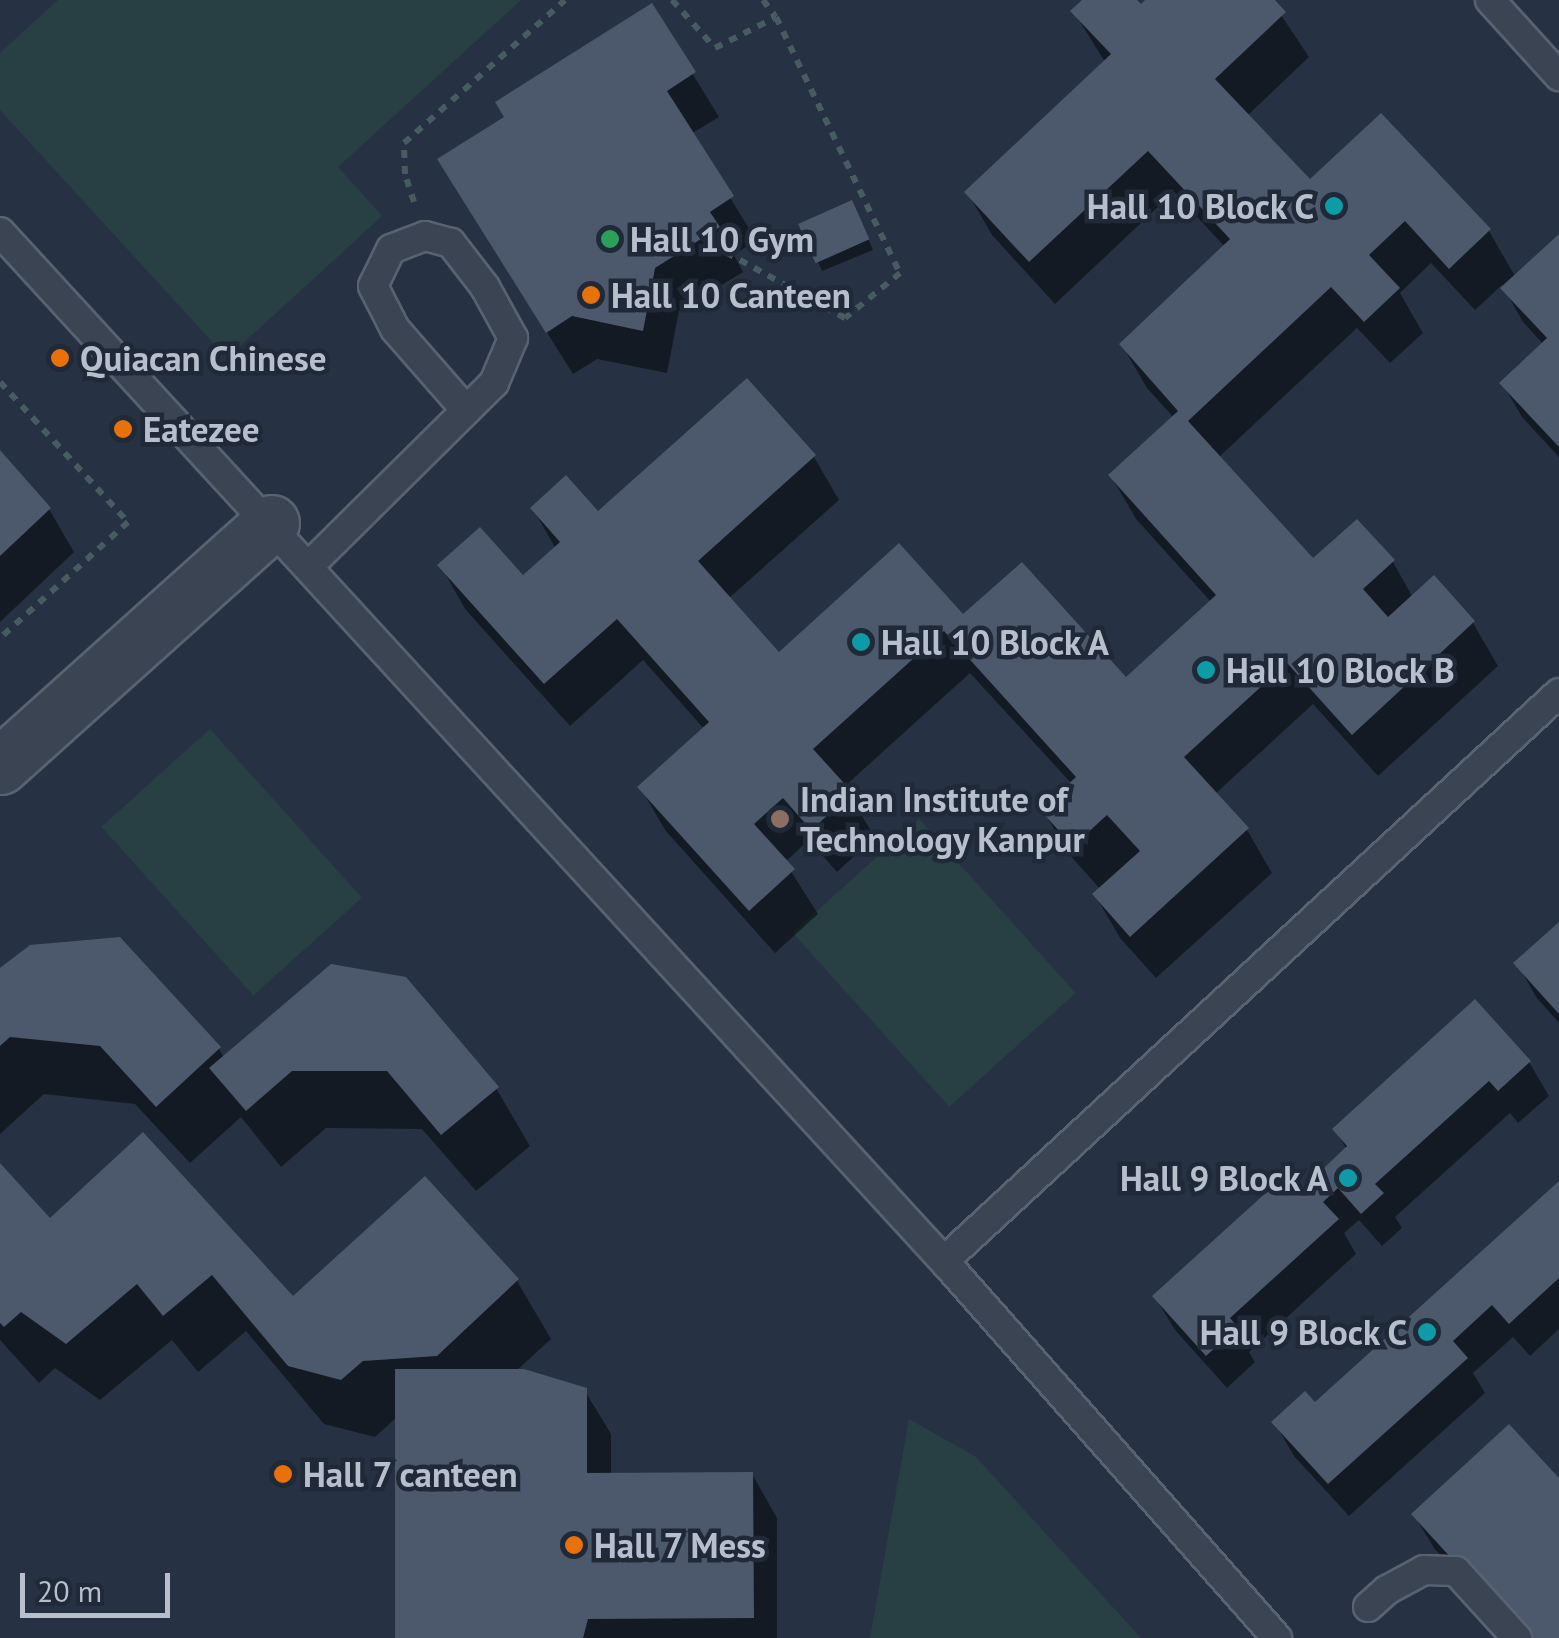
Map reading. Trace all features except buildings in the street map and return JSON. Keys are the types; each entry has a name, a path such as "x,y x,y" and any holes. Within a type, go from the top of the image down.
{"street":[{"path":"0,766 270,523"}],"lane":[{"path":"1490,0 1559,76"},
{"path":"0,232 944,1261 1277,1638"},
{"path":"310,566 494,383 513,338 485,288 451,243 426,236 391,249 374,286 395,328 466,410"},
{"path":"944,1261 1559,692"},
{"path":"1368,1608 1387,1590 1424,1570 1456,1571 1516,1638"}],"path":[{"path":"426,236 405,174 404,143 564,0"},
{"path":"672,0 715,48 776,16"},
{"path":"711,244 844,318 900,273 776,16 764,0"},
{"path":"0,382 128,522 0,638"}],"green space":[{"path":"58,0 521,0 338,167 382,216 227,358 0,110 0,53"},
{"path":"210,729 362,898 253,995 102,827"},
{"path":"919,819 1076,993 949,1107 793,933"},
{"path":"909,1419 976,1457 1141,1638 870,1638"}],"place":[{"name":"Hall 10 Block C","path":"1334,206"},
{"name":"Hall 10 Gym","path":"610,239"},
{"name":"Hall 10 Canteen","path":"591,295"},
{"name":"Quiacan Chinese","path":"60,358"},
{"name":"Eatezee","path":"123,429"},
{"name":"Hall 10 Block A","path":"861,642"},
{"name":"Hall 10 Block B","path":"1206,670"},
{"name":"Indian Institute of Technology Kanpur","path":"780,819"},
{"name":"Hall 9 Block A","path":"1348,1178"},
{"name":"Hall 9 Block C","path":"1427,1332"},
{"name":"Hall 7 canteen","path":"283,1474"},
{"name":"Hall 7 Mess","path":"574,1545"}]}
